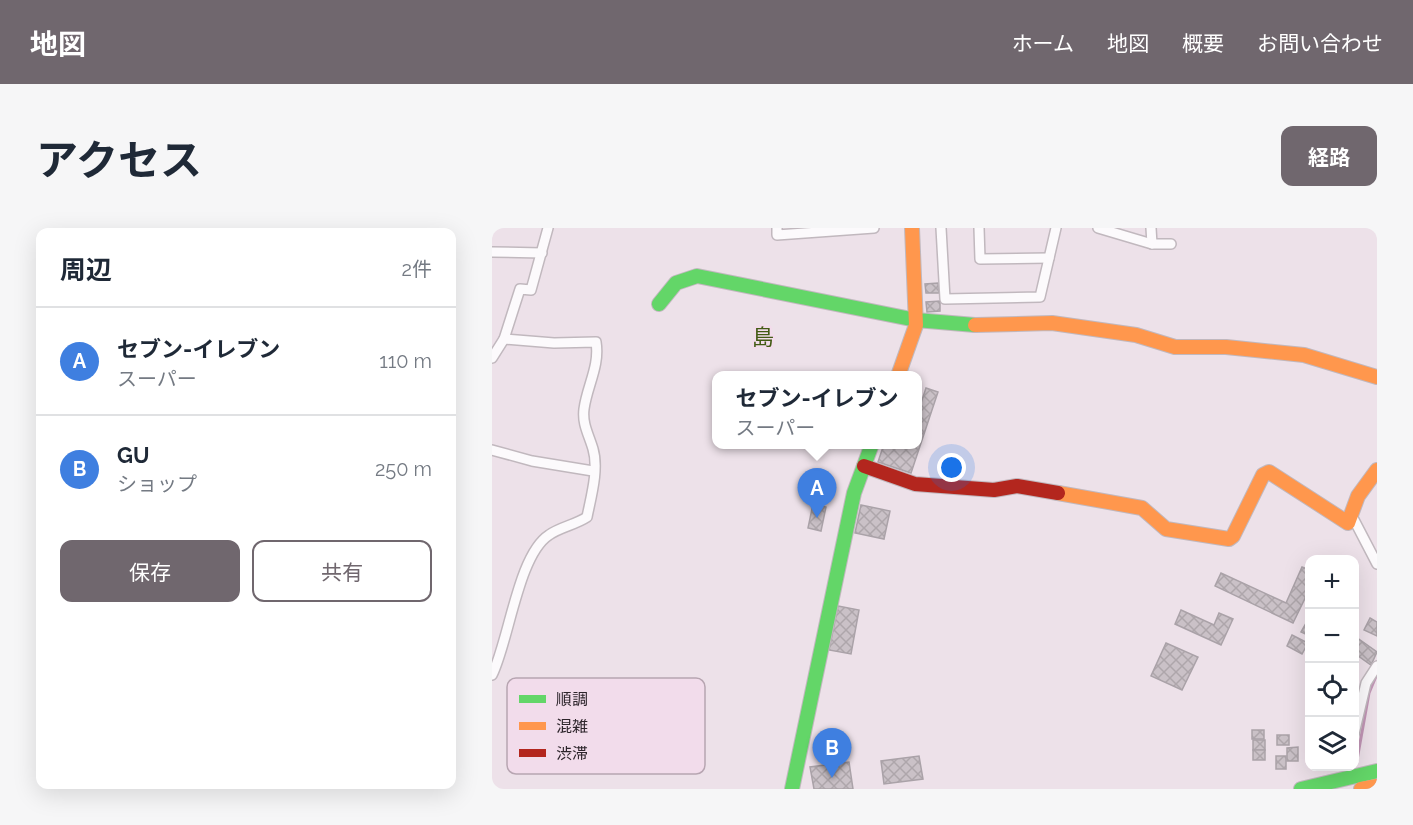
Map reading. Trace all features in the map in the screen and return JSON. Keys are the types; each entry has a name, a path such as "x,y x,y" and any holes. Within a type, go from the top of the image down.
{"main road":[{"path":"899,371 916,320 912,228"},
{"path":"659,304 676,283 697,276 916,320 981,326 1052,323 1136,335 1175,347 1226,347 1304,355 1377,377"},
{"path":"792,789 854,493 870,449"},
{"path":"864,466 915,484 994,489 1017,486 1142,508 1166,529 1229,539 1237,529 1263,475 1269,472 1348,523 1358,496 1377,470"},
{"path":"1301,789 1377,771"},
{"path":"1354,778 1377,786"}],"street":[{"path":"492,358 504,339 520,289 531,290 548,228"},
{"path":"777,228 777,235 874,228"},
{"path":"941,228 945,299 1040,297 1056,228"},
{"path":"979,228 980,259 1049,258"},
{"path":"1098,228 1152,244 1171,244"},
{"path":"1151,228 1152,244"},
{"path":"492,252 542,253"},
{"path":"492,675 501,658 509,619 533,551 549,534 587,517 593,471 593,450 586,435 584,410 598,354 596,342 554,343 504,339"},
{"path":"492,450 532,461 593,471"},
{"path":"1351,514 1377,564"},
{"path":"1358,717 1365,683 1377,666"}],"building":[{"path":"938,283 939,293 926,293 925,284"},
{"path":"940,301 940,311 927,312 926,302"},
{"path":"926,388 938,392 922,440 922,400"},
{"path":"882,449 919,449 911,473 878,462"},
{"path":"813,504 826,507 821,531 808,528"},
{"path":"861,505 890,511 884,539 855,533"},
{"path":"1302,567 1305,568 1305,598 1293,623 1215,586 1221,573 1286,603"},
{"path":"838,606 859,610 851,654 829,650"},
{"path":"1181,610 1214,625 1219,613 1233,619 1221,645 1175,624"},
{"path":"1370,618 1377,622 1377,636 1364,630"},
{"path":"1292,635 1305,642 1302,654 1287,646"},
{"path":"1359,639 1377,652 1371,665 1359,657"},
{"path":"1166,643 1198,657 1182,690 1151,676"},
{"path":"1252,730 1264,730 1264,739 1252,739"},
{"path":"1277,735 1289,735 1289,745 1277,745"},
{"path":"1253,740 1265,740 1265,750 1253,750"},
{"path":"1298,747 1298,761 1287,761 1287,748"},
{"path":"1253,750 1265,750 1265,760 1253,760"},
{"path":"919,756 923,779 884,784 881,761"},
{"path":"1276,756 1286,756 1286,769 1276,769"},
{"path":"849,762 853,789 814,789 810,767"}],"waterway":[{"path":"1359,749 1369,693 1377,674"}],"traffic: fast":[{"path":"659,304 676,283 697,276 916,320 975,325"},
{"path":"792,789 854,493 870,449"},
{"path":"1301,789 1377,771"}],"traffic: slow":[{"path":"900,371 916,325 912,228"},
{"path":"975,325 1052,323 1136,335 1175,347 1226,347 1304,355 1377,377"},
{"path":"1058,493 1142,508 1166,529 1229,539 1233,536 1263,475 1269,472 1348,523 1358,496 1377,470"},
{"path":"1361,789 1377,786"}],"traffic: jam":[{"path":"864,466 915,484 994,490 1017,486 1058,493"}],"place":[{"name":"セブン-イレブン","path":"817,518"},
{"name":"GU","path":"832,778"}],"district":[{"name":"島","path":"763,337"}]}
